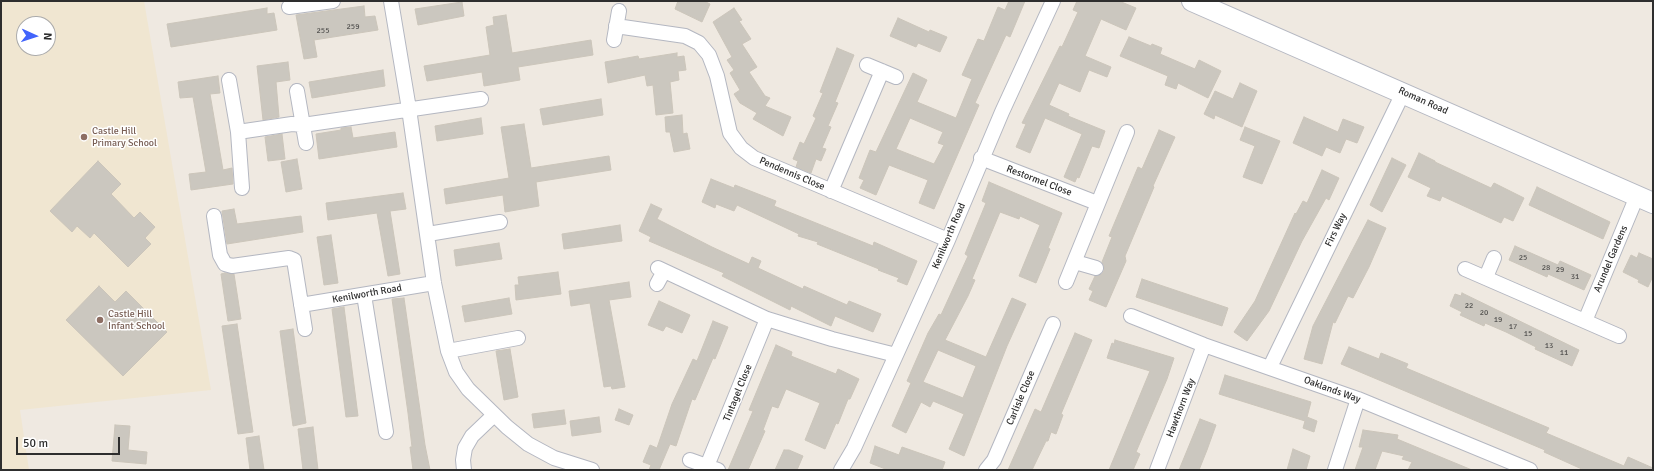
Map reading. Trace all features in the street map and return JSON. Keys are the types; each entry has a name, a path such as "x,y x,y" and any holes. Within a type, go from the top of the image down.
{"street":[{"path":"289,7 333,1"},
{"path":"391,1 409,109 434,283 448,351 456,372 468,389 494,415 528,444 554,458 592,470"},
{"name":"Kenilworth Road","path":"841,470 854,448 948,240 981,158 1053,1"},
{"name":"Roman Road","path":"1192,1 1645,200"},
{"name":"Pendennis Close","path":"619,11 615,33 685,36 699,43 709,55 717,76 730,133 741,148 759,160 948,240"},
{"path":"867,65 896,77"},
{"name":"Pendennis Close","path":"830,191 882,71"},
{"path":"229,80 238,132 242,188"},
{"path":"297,91 306,143"},
{"name":"Firs Way","path":"1270,367 1403,93"},
{"path":"238,132 292,124 303,125 481,99"},
{"path":"1066,282 1127,132"},
{"name":"Restormel Close","path":"981,158 1097,203"},
{"name":"Arundel Gardens","path":"1585,321 1645,200"},
{"path":"214,216 220,255 225,264 232,266 289,258 294,260 305,329"},
{"path":"428,234 500,222"},
{"path":"1486,278 1494,258"},
{"path":"1074,262 1096,268"},
{"path":"1465,269 1619,336"},
{"path":"657,284 661,270 767,319 832,339 896,355"},
{"name":"Kenilworth Road","path":"301,305 434,283"},
{"path":"364,295 386,432"},
{"name":"Oaklands Way","path":"1131,316 1204,346 1270,367 1358,398 1506,465 1530,470"},
{"name":"Tintagel Close","path":"690,460 712,468 767,319"},
{"name":"Carlisle Close","path":"986,470 994,460 1053,323"},
{"path":"448,351 518,338"},
{"name":"Hawthorn Way","path":"1157,470 1204,346"},
{"path":"1335,470 1358,398"},
{"path":"464,470 463,460 465,448 472,436 494,415"}],"shaded area":[{"path":"1,1 144,1 211,390 20,410 29,470 1,470"}],"building":[{"path":"678,1 704,1 710,4 702,22 675,9"},
{"path":"1009,1 1025,1 1010,37 1006,35 975,103 979,105 934,209 919,203 928,180 889,165 876,195 860,188 864,180 859,178 870,150 876,152 913,73 927,80 917,102 956,118 972,79 962,75 978,39 984,41 998,7 1005,10","holes":["910,118 943,132 938,143 944,145 934,164 896,149"]},
{"path":"1077,1 1119,1 1136,8 1126,30 1101,19 1085,56 1111,67 1107,77 1089,70 1080,92 1059,83 1049,105 1069,114 1068,116 1105,131 1099,148 1092,146 1079,178 1077,177 1075,182 1064,177 1082,134 1045,118 1030,153 1016,147 1026,124 1022,123 1060,46 1062,47 1078,12 1073,10"},
{"path":"462,2 464,16 418,25 415,9"},
{"path":"364,6 365,17 375,16 378,30 314,40 317,57 304,59 296,15"},
{"path":"267,8 267,14 274,13 277,30 171,47 167,24"},
{"path":"734,8 742,20 739,21 751,39 742,44 757,67 749,72 765,96 770,98 765,106 791,117 783,136 753,119 757,113 740,103 734,94 740,90 730,73 734,70 727,60 732,57 713,22"},
{"path":"506,15 512,53 591,40 593,55 518,67 520,80 484,86 482,72 427,81 424,66 490,55 486,27 494,25 493,17"},
{"path":"898,18 929,32 930,30 947,37 940,52 918,43 916,47 890,36"},
{"path":"1129,37 1151,46 1152,44 1162,48 1160,54 1195,69 1199,60 1221,71 1208,98 1178,83 1176,89 1165,85 1168,76 1120,56"},
{"path":"837,48 854,55 835,102 838,103 828,126 831,127 822,148 826,149 821,161 816,159 811,173 796,167 798,161 793,159 800,142 804,144 816,118 813,116 823,93 820,92"},
{"path":"677,53 677,57 684,56 686,70 678,71 679,80 670,82 673,113 656,115 653,85 647,86 645,75 608,83 605,62 638,56 639,59"},
{"path":"288,62 290,80 276,82 279,117 263,120 257,66"},
{"path":"383,70 385,86 312,98 309,82"},
{"path":"218,76 220,93 210,94 223,170 232,168 233,184 191,190 189,174 206,172 193,97 180,98 178,82"},
{"path":"1240,83 1257,91 1242,127 1215,115 1214,119 1204,114 1215,91 1233,99"},
{"path":"601,99 603,115 543,125 540,109"},
{"path":"682,115 683,134 687,133 690,149 674,152 670,132 666,132 665,117"},
{"path":"1304,117 1338,132 1343,119 1364,127 1357,143 1346,139 1340,153 1326,147 1322,156 1293,143"},
{"path":"481,118 483,134 437,141 435,126"},
{"path":"524,124 531,168 609,156 611,170 536,182 539,206 505,212 503,195 446,204 444,189 509,178 501,127"},
{"path":"351,127 353,138 395,132 397,147 319,159 316,134"},
{"path":"1245,127 1280,141 1262,184 1243,177 1255,146 1240,140"},
{"path":"1159,130 1175,137 1153,186 1154,187 1125,256 1126,261 1106,307 1089,300 1093,291 1089,289 1095,276 1102,274 1104,271 1102,262 1112,237 1109,236 1138,167 1142,169"},
{"path":"282,134 285,159 268,161 265,137"},
{"path":"1419,153 1491,188 1494,183 1524,198 1513,221 1504,217 1501,223 1442,196 1440,201 1427,196 1431,188 1408,177"},
{"path":"1392,158 1406,165 1382,212 1370,205"},
{"path":"297,159 302,189 286,192 281,162"},
{"path":"98,161 121,184 111,194 134,218 140,212 155,227 145,238 151,244 128,267 94,233 90,238 77,226 72,232 50,211"},
{"path":"1322,170 1339,178 1329,200 1326,198 1302,241 1269,311 1247,341 1234,332 1255,301 1295,213 1296,214 1303,201 1307,203"},
{"path":"711,179 734,188 735,185 776,201 774,206 873,246 874,242 917,261 907,285 897,281 899,278 817,244 818,242 798,236 799,234 737,205 734,211 716,204 715,208 702,202"},
{"path":"989,182 1062,213 1048,248 1050,249 1036,283 1019,276 1040,225 1020,216 1019,219 1000,212 972,279 975,280 945,340 986,357 1012,298 1026,304 1007,346 964,456 949,449 964,414 933,401 930,407 921,402 906,433 892,426 911,383 907,381 928,333 939,314 941,315 968,256 965,254 986,203 982,201","holes":["938,350 976,366 963,398 923,382"]},
{"path":"1537,187 1610,222 1603,239 1529,205"},
{"path":"403,193 406,209 390,211 400,274 388,276 377,213 328,220 326,203"},
{"path":"651,204 662,209 657,219 712,247 749,264 752,257 761,261 758,268 803,289 804,286 847,305 849,301 881,314 873,332 835,316 831,326 791,306 790,310 722,276 724,273 649,241 651,237 639,231"},
{"path":"234,209 237,224 301,216 303,232 227,244 222,211"},
{"path":"1368,220 1386,228 1369,267 1353,298 1348,296 1335,323 1333,322 1322,364 1304,359 1313,326"},
{"path":"620,225 622,241 564,249 562,234"},
{"path":"331,235 338,283 324,285 317,237"},
{"path":"499,243 502,259 456,266 454,250"},
{"path":"1515,246 1558,265 1560,261 1591,275 1584,290 1548,274 1547,277 1509,260"},
{"path":"1639,253 1653,259 1653,276 1648,287 1638,282 1639,280 1623,272 1631,255 1637,258"},
{"path":"558,272 561,294 516,300 515,285 519,285 518,277"},
{"path":"221,274 234,274 241,319 228,321"},
{"path":"1142,279 1228,308 1222,326 1136,297"},
{"path":"629,282 631,297 609,300 625,387 612,389 611,386 604,387 590,303 571,306 569,291"},
{"path":"99,286 115,302 126,291 167,332 123,376 66,320"},
{"path":"1462,293 1579,350 1572,366 1535,349 1536,347 1506,332 1485,323 1484,326 1460,315 1462,312 1450,306 1455,294 1461,296"},
{"path":"404,298 425,445 430,470 413,470 408,413 392,299"},
{"path":"509,298 512,314 465,322 462,306"},
{"path":"659,301 690,315 682,333 666,326 663,331 648,325"},
{"path":"344,307 358,416 346,417 332,309"},
{"path":"713,321 728,327 715,359 713,358 695,400 692,399 676,446 670,444 659,470 649,470 651,465 643,462 650,445 657,448 672,404 693,359 697,361"},
{"path":"237,324 253,432 238,434 222,326"},
{"path":"293,329 306,423 293,426 280,331"},
{"path":"1075,333 1092,340 1061,414 1063,415 1056,434 1051,432 1048,441 1046,441 1032,470 1008,470 1035,409 1041,412"},
{"path":"1115,340 1174,358 1167,379 1136,452 1140,454 1133,470 1109,470 1150,371 1107,358 1112,343 1114,344"},
{"path":"776,345 792,352 791,356 836,374 838,369 859,379 850,399 848,399 838,424 836,423 825,449 805,440 820,403 786,389 778,408 772,406 763,430 765,431 748,470 728,470 753,411 749,410"},
{"path":"1349,347 1379,359 1381,353 1408,364 1406,368 1549,428 1546,433 1624,466 1628,457 1653,468 1653,470 1584,470 1544,452 1545,450 1341,364"},
{"path":"510,349 518,397 504,400 496,351"},
{"path":"1225,375 1311,402 1307,417 1317,421 1314,432 1303,428 1305,421 1219,394"},
{"path":"619,409 633,415 629,425 615,420"},
{"path":"564,410 566,424 534,428 532,414"},
{"path":"599,417 601,432 572,436 570,421"},
{"path":"1200,419 1216,425 1199,470 1179,470"},
{"path":"115,425 130,426 128,450 147,452 146,464 112,461"},
{"path":"313,427 318,470 303,470 298,429"},
{"path":"1363,430 1398,435 1397,439 1472,470 1408,470 1412,462 1402,459 1404,456 1382,451 1375,470 1355,470 1363,447 1359,447"},
{"path":"259,436 264,470 250,470 246,438"},
{"path":"875,446 899,455 902,447 945,462 942,470 888,470 870,463"},
{"path":"1293,449 1310,456 1306,470 1287,470"},
{"path":"784,450 789,450 803,456 797,470 775,470"}],"place":[{"name":"Castle Hill Primary School","path":"84,137"},
{"name":"Castle Hill Infant School","path":"100,320"}]}
